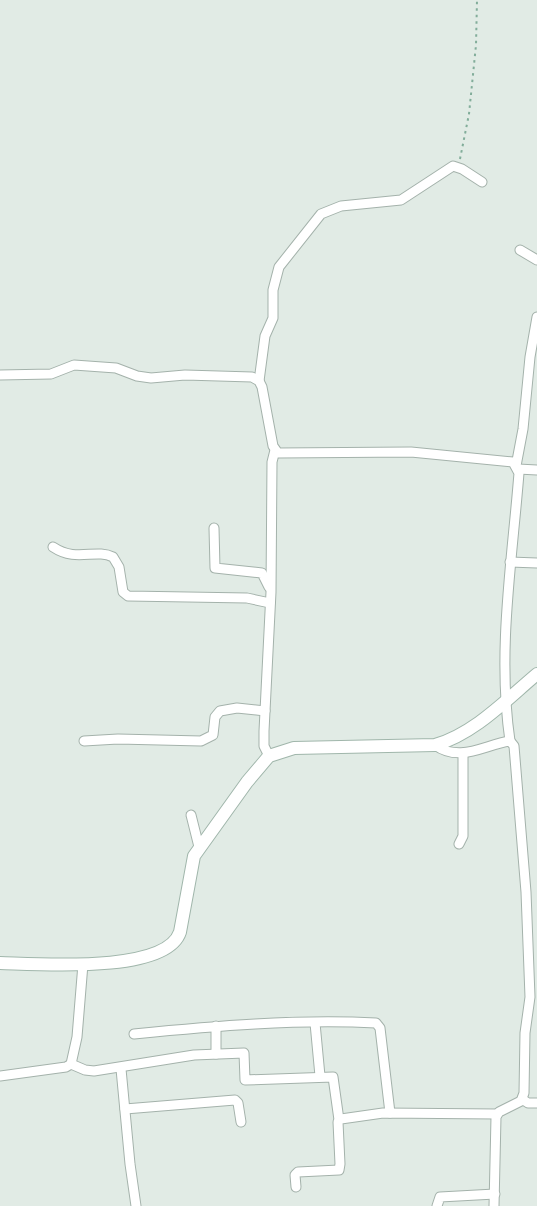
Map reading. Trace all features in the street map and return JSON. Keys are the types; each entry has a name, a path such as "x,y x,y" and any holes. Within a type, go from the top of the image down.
{"street":[{"path":"269,756 264,746 271,592 272,462 275,450 259,380 265,336 273,320 273,290 279,268 324,211 341,206 401,200 450,168 457,166 482,182"},
{"path":"520,250 537,260"},
{"path":"339,1120 390,1113 497,1114 522,1099 524,1094 525,1033 530,997 533,936 519,806 514,777 514,746 510,741 504,701 510,562 517,468 530,358 537,317"},
{"path":"0,375 51,374 70,366 93,365 116,368 142,377 185,375 252,377 259,380"},
{"path":"275,450 282,454 411,452 513,462 517,468"},
{"path":"517,468 537,470"},
{"path":"214,528 215,568 262,574 271,592"},
{"path":"53,547 71,556 104,555 113,557 119,567 123,592 128,596 247,598 270,603"},
{"path":"510,562 537,563"},
{"path":"0,964 83,964 148,957 165,950 178,940 190,867 199,847 247,782 269,756 294,748 435,745 463,733 537,674"},
{"path":"84,741 118,739 202,741 213,735 216,717 220,711 237,708 265,711"},
{"path":"435,745 444,751 463,753 510,741"},
{"path":"460,844 463,836 463,753"},
{"path":"191,816 199,847"},
{"path":"0,1076 66,1067 71,1064 77,1038 83,964"},
{"path":"134,1034 216,1026 358,1022 379,1025 390,1113"},
{"path":"315,1023 320,1076"},
{"path":"216,1026 216,1054"},
{"path":"71,1064 89,1071 121,1069 158,1060 244,1053 245,1080 333,1077 339,1120 340,1168 334,1172 297,1172 296,1187"},
{"path":"121,1069 136,1206"},
{"path":"522,1099 528,1103 537,1102"},
{"path":"125,1109 235,1100 238,1103 241,1122"},
{"path":"494,1206 497,1114"},
{"path":"437,1206 440,1197 495,1194"}],"path":[{"path":"457,166 465,144 469,114 476,45 477,0"}]}
